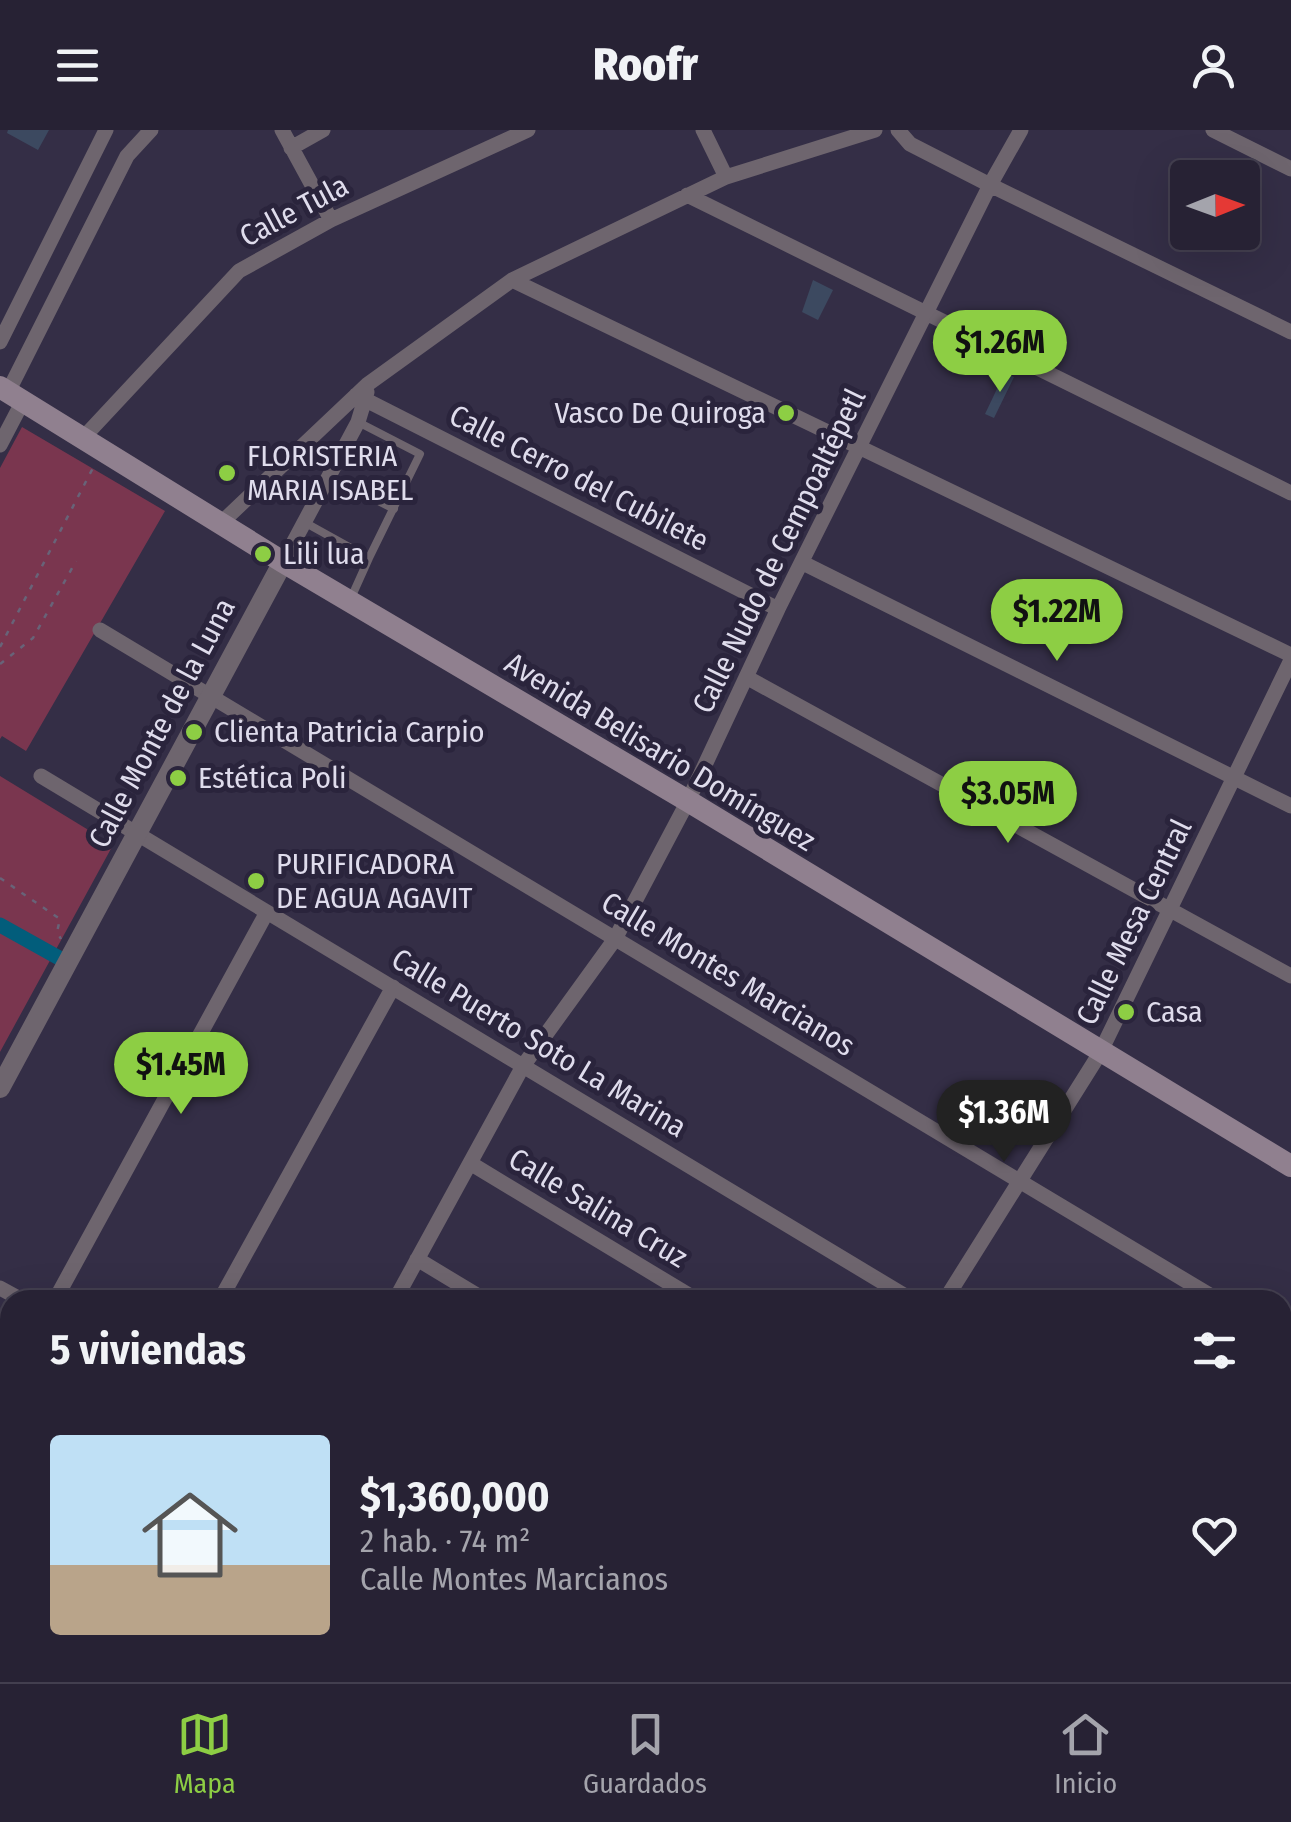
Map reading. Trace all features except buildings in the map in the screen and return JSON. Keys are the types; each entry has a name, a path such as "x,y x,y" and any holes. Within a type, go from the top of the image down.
{"main road":[{"name":"Avenida Belisario Domínguez","path":"10,393 282,562 688,801 1291,1166"}],"street":[{"path":"0,342 106,130"},
{"path":"0,445 10,393 126,156 151,130"},
{"path":"282,130 332,220"},
{"path":"291,148 323,130"},
{"name":"Calle Tula","path":"93,444 239,271 332,220 528,130"},
{"path":"703,130 726,177"},
{"path":"220,524 363,393 512,280 726,177 875,130"},
{"path":"898,130 910,144 990,186 1291,332"},
{"name":"Calle Nudo de Cempoaltépetl","path":"400,1290 523,1066 615,938 688,801 778,609 1021,130"},
{"path":"1212,130 1291,169"},
{"path":"687,195 1291,493"},
{"path":"512,280 1291,658"},
{"name":"Calle Monte de la Luna","path":"0,1088 358,422 363,393"},
{"name":"Calle Cerro del Cubilete","path":"363,393 778,609"},
{"path":"803,563 1291,806"},
{"name":"Calle Montes Marcianos","path":"100,630 1201,1290"},
{"name":"Calle Mesa Central","path":"952,1290 1100,1053 1291,658"},
{"path":"746,677 1291,976"},
{"name":"Calle Puerto Soto La Marina","path":"41,776 895,1290"},
{"path":"60,1290 268,912"},
{"path":"226,1290 393,988"},
{"name":"Calle Salina Cruz","path":"470,1164 680,1290"},
{"path":"417,1259 468,1290"}],"lane":[{"path":"349,602 420,454 358,422"},
{"path":"329,476 394,509"},
{"path":"304,522 369,558"}],"path":[{"path":"0,646 93,444"},
{"path":"0,664 33,638 76,561"},
{"path":"0,878 60,919 60,938 75,949"}],"shaded area":[{"path":"22,427 165,511 26,751 2,736 0,739 0,468"},
{"path":"0,776 113,845 0,1052"}],"waterway":[{"path":"0,925 61,959"}],"place":[{"name":"Vasco De Quiroga","path":"786,413"},
{"name":"FLORISTERIA MARIA ISABEL","path":"227,473"},
{"name":"Lili lua","path":"263,554"},
{"name":"Clienta Patricia Carpio","path":"194,732"},
{"name":"Estética Poli","path":"178,778"},
{"name":"PURIFICADORA DE AGUA AGAVIT","path":"256,881"},
{"name":"Casa","path":"1126,1012"}]}
